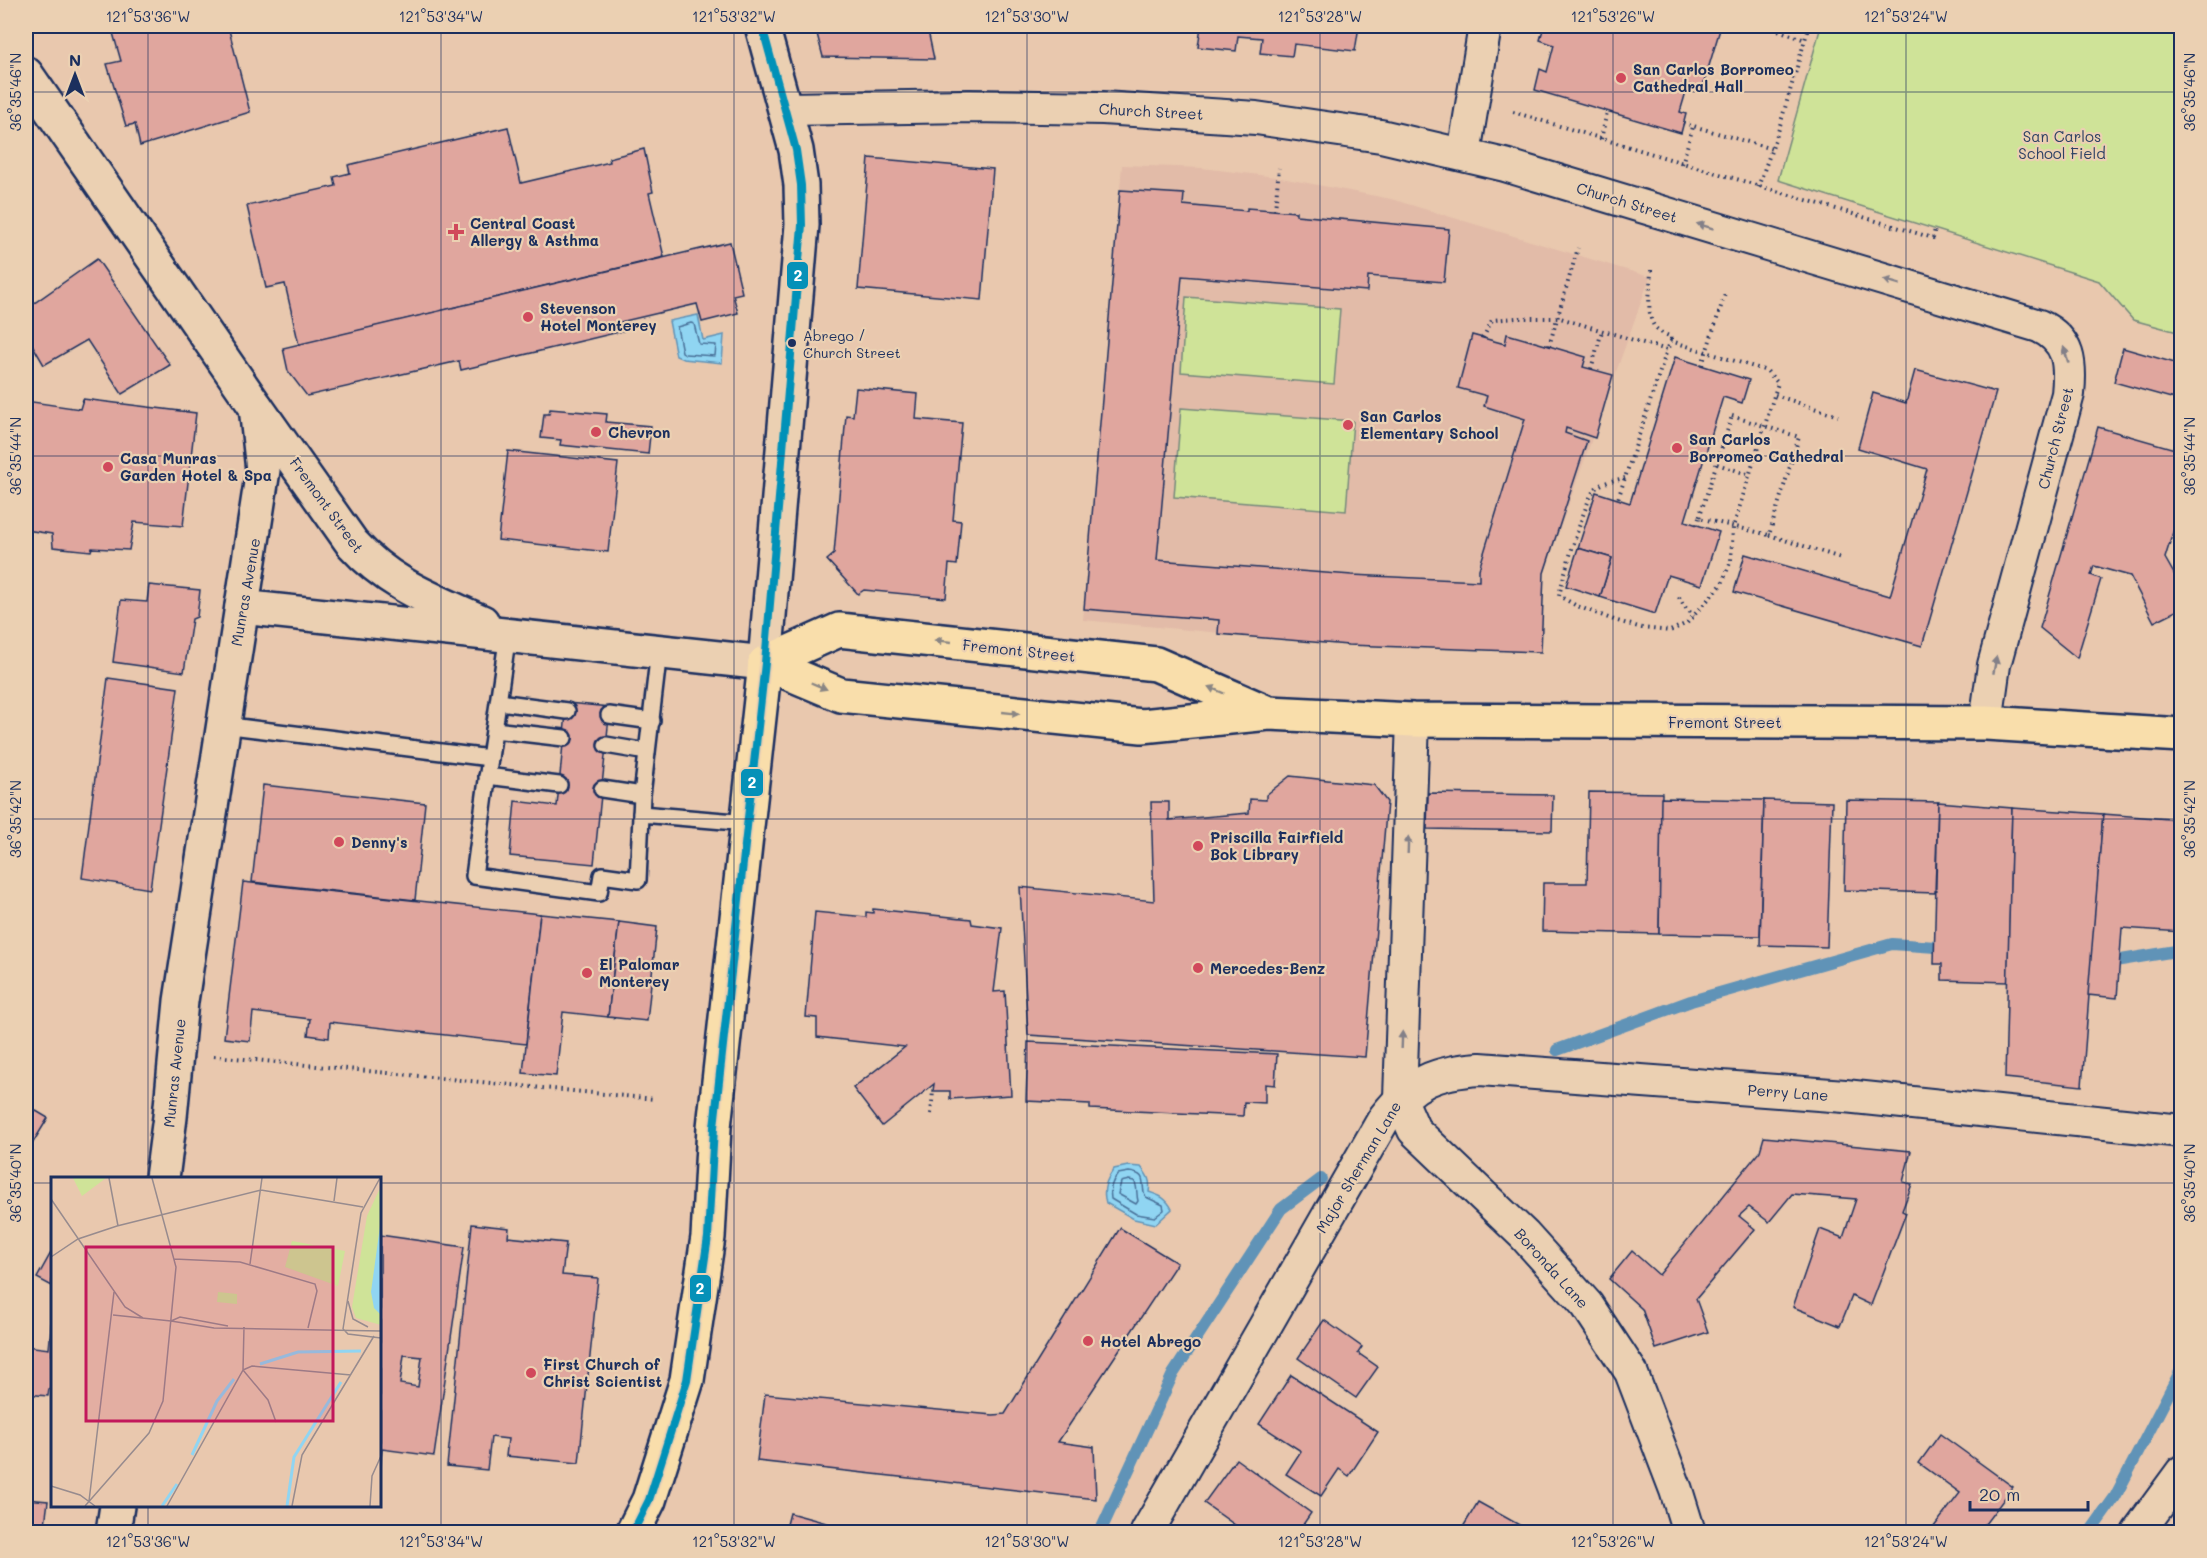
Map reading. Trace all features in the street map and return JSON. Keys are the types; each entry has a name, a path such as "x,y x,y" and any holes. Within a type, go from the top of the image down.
{"main road":[{"name":"Fremont Street","path":"765,663 839,630 1156,664 1269,713"},
{"name":"Fremont Street","path":"765,663 842,695 1142,726 1269,713 1413,720 1986,723 2181,735"},
{"path":"633,1533 649,1500 687,1380 708,1237 714,1128 765,663"}],"street":[{"path":"762,26 786,109 801,185 802,225 765,663"},
{"path":"1464,154 1485,26"},
{"name":"Munras Avenue","path":"26,74 256,407 263,470 258,517 223,724 181,1001 162,1177"},
{"name":"Church Street","path":"786,109 958,106 1103,108 1209,114 1314,125 1370,134 1464,154 2050,331 2061,341 2068,362 2068,394 1994,665 1986,723"},
{"name":"Fremont Street","path":"256,407 340,526 369,561 407,588 508,634"},
{"name":"Fremont Street","path":"242,607 765,663"},
{"name":"Major Sherman Lane","path":"1148,1533 1377,1131 1400,1098 1413,720"},
{"name":"Perry Lane","path":"1400,1098 1416,1085 1440,1074 1480,1069 1845,1096 2181,1131"},
{"name":"Boronda Lane","path":"1400,1098 1414,1130 1524,1235 1587,1305 1631,1372 1677,1490 1689,1533"},
{"path":"2138,1533 2181,1472"},
{"path":"113,1533 117,1507"}],"lane":[{"path":"508,634 474,876 599,893 602,875 638,880 642,795 659,651"},
{"path":"499,702 567,711"},
{"path":"609,715 652,721"},
{"path":"223,724 490,758"},
{"path":"494,730 564,738"},
{"path":"606,746 647,752"},
{"path":"487,776 559,785"},
{"path":"602,789 642,795"},
{"path":"641,814 748,823"}],"path":[{"path":"1412,26 1420,27"},
{"path":"1767,26 1805,40"},
{"path":"1758,187 1772,149 1809,26"},
{"path":"1513,112 1933,238 1935,229"},
{"path":"1600,139 1607,112"},
{"path":"1683,123 1772,149"},
{"path":"1682,164 1693,127"},
{"path":"1275,210 1279,168"},
{"path":"1549,346 1578,248"},
{"path":"1618,499 1671,341 1671,337 1657,330 1652,324 1648,299 1651,270"},
{"path":"1702,365 1726,291"},
{"path":"1483,338 1492,320 1556,318 1667,350"},
{"path":"1591,369 1602,331"},
{"path":"1625,478 1608,482 1594,490 1579,528 1559,596 1614,621 1642,628 1670,631 1687,623 1722,584 1731,560 1733,528 1778,383 1767,371 1671,341"},
{"path":"1775,395 1838,416"},
{"path":"1696,525 1732,416 1799,437 1769,536"},
{"path":"1717,464 1750,475"},
{"path":"1699,518 1841,558"},
{"path":"1679,597 1683,605 1694,616"},
{"path":"214,1056 655,1099"},
{"path":"931,1114 933,1091"}],"shaded area":[{"name":"San Carlos Elementary School","path":"1122,165 1202,168 1276,177 1391,199 1650,277 1544,573 1541,652 1348,645 1083,620"}],"green space":[{"name":"San Carlos School Field","path":"1821,26 2181,26 2181,333 2133,320 2099,281 1778,180"},
{"path":"1186,297 1340,309 1334,384 1181,372"},
{"path":"1181,408 1353,421 1346,511 1174,497"}],"water":[{"path":"698,315 703,340 724,335 722,363 683,359 676,356 669,321"},
{"path":"1128,1166 1141,1167 1150,1185 1149,1192 1163,1198 1172,1209 1156,1224 1134,1219 1106,1203 1105,1189 1109,1177 1114,1169"}],"building":[{"path":"111,26 228,26 250,112 140,146 135,124 126,126 107,64 121,61"},
{"path":"815,26 927,26 934,59 823,57"},
{"path":"1201,26 1359,26 1355,51 1294,44 1292,56 1260,53 1262,38 1238,36 1236,51 1198,47"},
{"name":"San Carlos Borromeo Cathedral Hall","path":"1544,26 1721,26 1702,89 1688,85 1680,112 1686,114 1681,133 1535,90 1540,69 1547,72 1554,45 1540,40"},
{"name":"Central Coast Allergy & Asthma","path":"508,127 521,183 610,162 609,158 644,149 653,192 649,193 664,257 299,345 285,284 266,288 247,206 336,186 334,177 350,173 348,165"},
{"path":"869,158 993,169 982,300 858,289"},
{"name":"San Carlos Elementary School","path":"1120,190 1184,194 1183,205 1247,211 1247,208 1296,212 1296,215 1449,229 1444,282 1368,276 1367,291 1182,276 1157,560 1352,575 1479,581 1479,569 1525,419 1484,406 1487,396 1458,388 1472,335 1505,344 1507,334 1586,357 1583,367 1613,375 1595,438 1566,428 1565,433 1587,441 1544,573 1541,652 1348,645 1218,634 1219,620 1084,609"},
{"name":"Stevenson Hotel Monterey","path":"730,242 742,293 733,295 738,313 702,322 697,304 620,322 623,331 461,370 459,361 307,396 288,371 283,348"},
{"path":"97,259 170,365 122,394 87,340 44,365 26,334 26,309"},
{"path":"2123,348 2182,365 2182,401 2114,382"},
{"name":"San Carlos Borromeo Cathedral","path":"1675,357 1749,380 1742,403 1723,397 1685,521 1719,532 1702,585 1668,575 1655,614 1600,597 1612,558 1578,548 1596,492 1630,503"},
{"path":"1915,370 1996,392 1922,646 1734,592 1745,554 1890,596 1927,469 1858,448 1873,393 1906,403"},
{"path":"856,388 918,394 916,419 962,423 953,520 961,521 957,565 949,564 946,598 864,590 858,594 827,560 834,554 846,415 853,416"},
{"name":"Casa Munras Garden Hotel & Spa","path":"83,399 196,413 183,526 134,522 129,550 92,548 91,551 53,547 52,534 26,530 26,401 80,409"},
{"name":"Chevron","path":"550,409 607,414 606,422 651,426 648,454 560,445 561,440 541,438 544,414 549,414"},
{"path":"2098,427 2182,451 2182,531 2174,529 2165,558 2182,588 2182,608 2154,622 2130,576 2094,566 2091,575 2101,579 2077,658 2040,628"},
{"name":"Chevron","path":"508,451 618,463 608,552 498,540"},
{"path":"1578,548 1612,558 1600,597 1566,586"},
{"path":"149,585 200,590 197,617 192,619 184,672 113,662 121,600 147,602"},
{"path":"108,678 178,688 150,889 82,878"},
{"path":"567,703 610,707 594,864 510,856 515,801 557,806"},
{"name":"Mercedes-Benz","path":"1290,776 1374,785 1387,802 1365,1057 1028,1035 1020,887 1154,901 1151,802 1169,802 1169,820 1249,813 1250,799 1266,800 1266,795"},
{"name":"Denny's","path":"263,785 425,803 415,900 252,882"},
{"path":"1589,792 1662,793 1659,934 1542,931 1543,883 1587,883"},
{"path":"1428,793 1553,795 1552,831 1427,829"},
{"path":"1661,798 1764,800 1760,936 1659,934"},
{"path":"1764,800 1832,802 1827,947 1760,945"},
{"path":"1846,800 1938,802 1935,893 1844,890"},
{"path":"1938,802 2012,808 2008,982 1942,980 1942,964 1934,964"},
{"path":"2012,808 2103,814 2082,1086 2005,1078"},
{"path":"2103,814 2182,820 2182,932 2122,928 2117,998 2088,995"},
{"path":"243,882 540,914 526,1044 330,1022 329,1038 308,1035 310,1019 253,1012 250,1041 224,1038"},
{"path":"873,909 971,919 972,924 1002,928 994,992 1005,991 1011,1095 950,1099 950,1091 933,1091 934,1084 882,1126 853,1088 905,1047 817,1037 817,1018 806,1017 815,912 866,917 866,912 873,913"},
{"path":"540,914 619,922 608,1017 563,1012 556,1076 523,1073"},
{"path":"619,922 657,927 647,1021 608,1017"},
{"path":"26,1006 29,1029 26,1029"},
{"path":"1028,1042 1277,1054 1275,1085 1265,1084 1265,1103 1244,1102 1243,1116 1090,1109 1090,1104 1026,1101"},
{"path":"26,1105 48,1118 26,1154"},
{"path":"1764,1137 1911,1151 1903,1182 1912,1184 1902,1211 1906,1213 1871,1305 1852,1296 1840,1326 1793,1307 1820,1229 1843,1238 1856,1199 1792,1194 1769,1222 1749,1207 1739,1216 1755,1229 1696,1299 1708,1332 1656,1349 1642,1309 1609,1279 1632,1251 1659,1275 1760,1151"},
{"path":"472,1224 509,1228 508,1237 566,1243 562,1275 598,1278 579,1463 506,1456 508,1439 491,1437 487,1470 447,1466"},
{"name":"Hotel Abrego","path":"1120,1228 1177,1263 1058,1442 1094,1447 1096,1499 757,1461 765,1394 993,1415 1005,1414"},
{"path":"381,1235 464,1247 434,1456 382,1449 381,1459","holes":["404,1355 422,1357 418,1387 400,1384"]},
{"path":"51,1253 51,1285 37,1278"},
{"path":"1324,1320 1362,1347 1358,1353 1378,1367 1356,1398 1298,1358"},
{"path":"51,1328 51,1389 49,1389 48,1396 26,1394 26,1346 49,1349"},
{"path":"1291,1375 1378,1432 1349,1476 1339,1469 1321,1496 1286,1474 1301,1451 1259,1424"},
{"path":"1940,1434 2013,1487 1979,1532 1930,1532 1960,1493 1919,1463"},
{"path":"1236,1459 1311,1513 1298,1532 1245,1532 1204,1503"},
{"path":"26,1499 48,1501 44,1532 26,1532"},
{"path":"1478,1502 1532,1532 1460,1532"},
{"path":"790,1513 859,1532 785,1532"}],"waterway":[{"path":"1557,1050 1691,1001 1892,944 1950,948"},
{"path":"2105,960 2115,961 2182,950"},
{"path":"1100,1532 1173,1374 1281,1209 1321,1179"},
{"path":"2090,1532 2115,1497 2182,1368"}],"transit line":[{"name":"2","path":"633,1532 649,1500 687,1380 708,1237 714,1127 765,663 802,225 801,185 796,150 762,26"}],"place":[{"name":"San Carlos Borromeo Cathedral Hall","path":"1621,78"},
{"name":"Central Coast Allergy & Asthma","path":"456,232"},
{"name":"Stevenson Hotel Monterey","path":"528,317"},
{"name":"Abrego / Church Street","path":"792,343"},
{"name":"San Carlos Elementary School","path":"1348,425"},
{"name":"Chevron","path":"596,432"},
{"name":"San Carlos Borromeo Cathedral","path":"1677,448"},
{"name":"Casa Munras Garden Hotel & Spa","path":"108,467"},
{"name":"Denny's","path":"339,842"},
{"name":"Priscilla Fairfield Bok Library","path":"1198,846"},
{"name":"Mercedes-Benz","path":"1198,968"},
{"name":"El Palomar Monterey","path":"587,973"},
{"name":"Hotel Abrego","path":"1088,1341"},
{"name":"First Church of Christ Scientist","path":"531,1373"}]}
